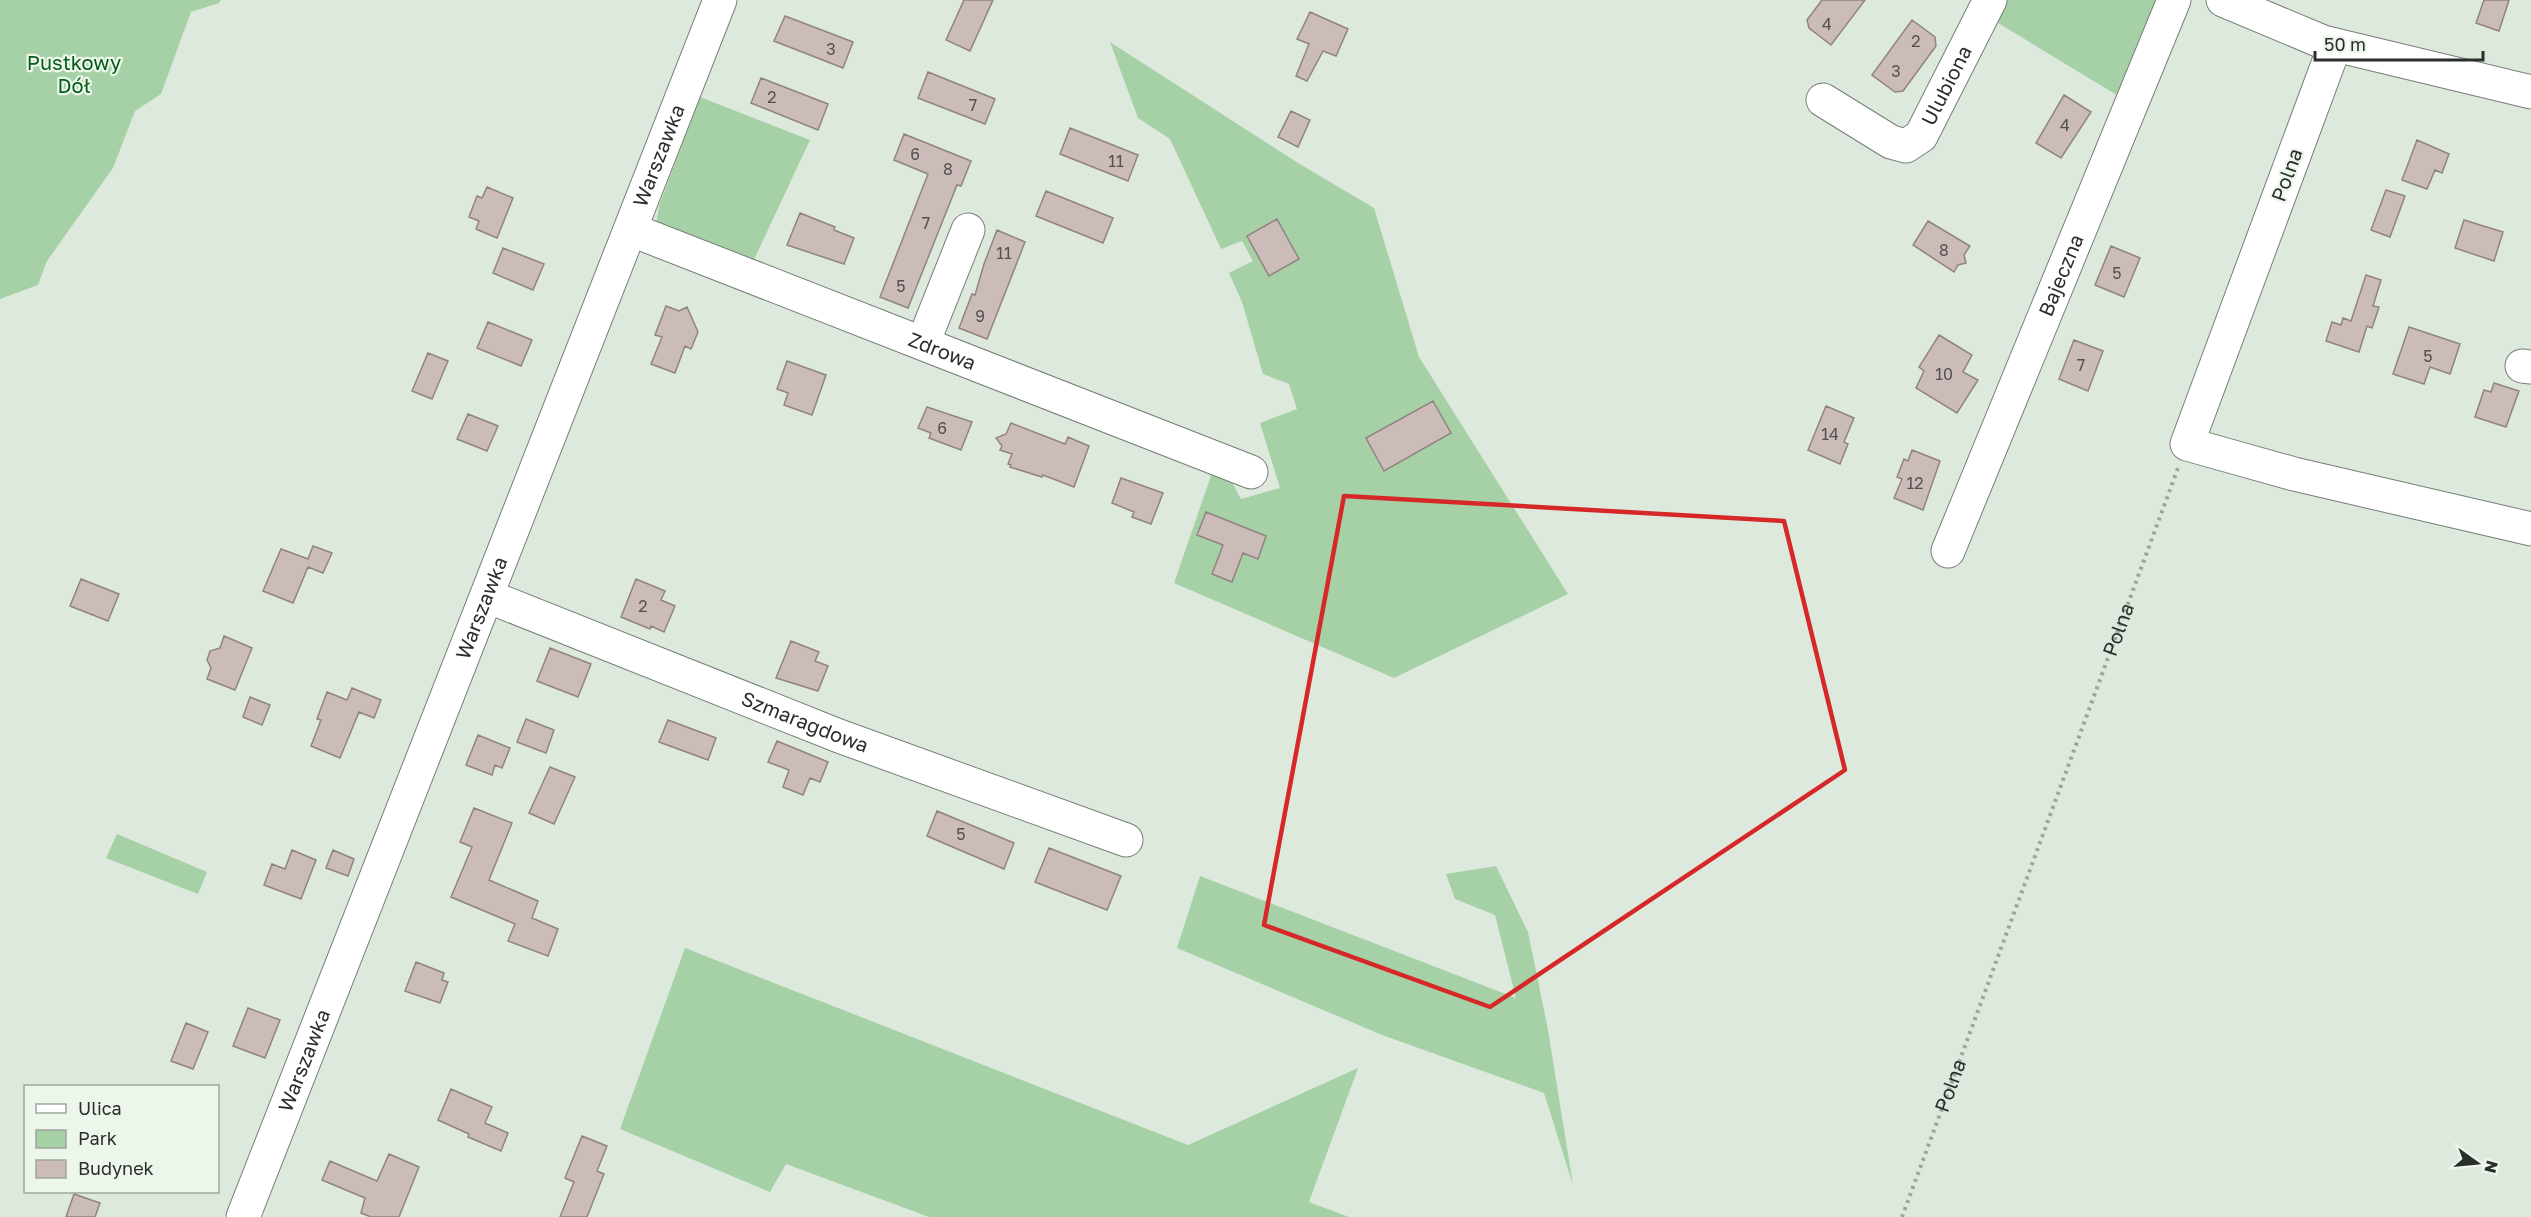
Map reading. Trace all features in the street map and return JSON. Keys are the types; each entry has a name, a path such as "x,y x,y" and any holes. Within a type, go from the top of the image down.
{"street":[{"name":"Warszawka","path":"243,1217 632,230 720,0"},
{"name":"Ulubiona","path":"1823,100 1891,142 1906,146 1920,135 1990,0"},
{"name":"Bajeczna","path":"1948,550 2174,0"},
{"path":"2223,0 2323,42 2531,92"},
{"name":"Polna","path":"2187,444 2335,45"},
{"name":"Zdrowa","path":"632,230 1251,472"},
{"path":"923,343 968,230"},
{"path":"2187,444 2294,474 2531,529"},
{"name":"Szmaragdowa","path":"487,596 839,736 1125,840"}],"path":[{"name":"Polna","path":"1902,1217 2187,444"}],"highlighted area":[{"path":"1344,496 1784,521 1845,770 1490,1007 1264,925"}],"green space":[{"name":"Pustkowy Dół","path":"0,0 221,0 219,3 191,12 161,94 135,111 113,168 47,261 38,285 0,299"},
{"path":"2004,0 2165,0 2125,100 1993,20"},
{"path":"1110,42 1298,163 1374,208 1419,357 1568,594 1394,678 1174,583 1214,467 1227,473 1241,499 1280,488 1260,423 1297,409 1289,384 1263,374 1242,302 1229,273 1253,261 1242,241 1221,249 1170,139 1138,118"},
{"path":"700,97 810,140 751,266 656,224 659,206"},
{"path":"117,834 207,872 198,894 106,858"},
{"path":"1496,866 1528,932 1548,1030 1573,1185 1544,1093 1382,1035 1177,948 1200,876 1516,998 1495,915 1455,899 1446,874"},
{"path":"685,948 1188,1145 1358,1068 1309,1202 1349,1217 929,1217 786,1164 770,1192 620,1129"}],"building":[{"path":"964,0 993,0 970,51 946,40"},
{"path":"1822,0 1865,0 1831,45 1809,28 1807,20"},
{"path":"2484,0 2509,0 2499,31 2476,23"},
{"path":"1310,12 1348,29 1336,56 1323,51 1307,81 1296,76 1309,44 1297,39"},
{"path":"785,16 853,42 843,68 774,41"},
{"path":"1912,20 1935,37 1936,46 1903,91 1895,92 1872,75"},
{"path":"928,72 995,99 985,124 918,98"},
{"path":"761,78 828,104 818,130 751,103"},
{"path":"2064,95 2091,112 2061,158 2036,143"},
{"path":"1291,111 1310,120 1298,147 1278,137"},
{"path":"1070,128 1138,155 1128,181 1060,154"},
{"path":"904,134 971,161 961,186 957,185 908,308 880,297 928,174 894,160"},
{"path":"2417,140 2449,154 2442,173 2435,170 2427,189 2402,180"},
{"path":"487,187 513,198 497,238 476,229 479,221 469,217 477,196 482,198"},
{"path":"2386,190 2405,196 2390,237 2371,230"},
{"path":"1046,191 1113,218 1103,243 1036,216"},
{"path":"800,213 835,227 834,230 854,238 844,264 787,245"},
{"path":"1277,219 1299,259 1269,276 1247,236"},
{"path":"2464,220 2503,232 2494,261 2455,248"},
{"path":"1928,221 1970,246 1964,255 1966,263 1958,265 1954,272 1913,245"},
{"path":"997,230 1025,242 987,339 959,328 972,294 975,295"},
{"path":"2111,246 2140,258 2124,297 2095,285"},
{"path":"503,248 544,264 533,290 493,273"},
{"path":"2366,275 2381,280 2373,306 2379,307 2372,328 2367,326 2359,352 2326,341 2332,322 2341,325 2343,318 2351,321"},
{"path":"666,306 679,311 687,307 698,332 691,349 685,346 675,373 651,364 662,337 655,335"},
{"path":"488,322 532,340 521,366 477,348"},
{"path":"2409,327 2460,344 2450,374 2430,367 2424,384 2393,374"},
{"path":"1939,335 1972,355 1963,372 1978,380 1957,413 1916,388 1924,371 1919,367"},
{"path":"2074,340 2103,351 2088,391 2059,379"},
{"path":"428,353 448,361 432,399 412,391"},
{"path":"787,361 826,375 812,415 784,405 788,393 777,389"},
{"path":"2494,383 2519,391 2506,427 2475,417 2484,390 2491,392"},
{"path":"1433,401 1451,433 1384,471 1366,438"},
{"path":"1826,406 1854,418 1844,442 1848,444 1840,464 1808,450"},
{"path":"927,407 972,422 961,450 929,438 931,433 918,428"},
{"path":"468,414 498,426 487,451 457,439"},
{"path":"1011,423 1065,444 1068,437 1089,446 1074,487 1043,475 1042,477 1010,467 1011,465 1008,464 1012,454 1000,450 1002,446 996,438 1006,434"},
{"path":"1912,450 1940,461 1923,510 1894,498 1902,479 1897,477 1904,459 1908,461"},
{"path":"1121,478 1163,493 1151,524 1132,517 1134,512 1112,503"},
{"path":"1206,512 1266,536 1258,559 1243,553 1232,582 1212,574 1223,545 1197,535"},
{"path":"313,546 332,553 323,573 308,567 293,603 263,591 281,549 308,559"},
{"path":"81,579 119,594 108,621 70,606"},
{"path":"636,579 665,591 661,600 675,606 664,632 621,617"},
{"path":"224,636 252,648 235,690 207,679 211,668 207,660 210,651 220,648"},
{"path":"791,641 819,652 815,661 828,666 818,691 776,678"},
{"path":"550,648 591,664 578,697 537,681"},
{"path":"352,688 381,700 374,718 359,712 340,758 311,746 321,720 317,719 327,692 347,700"},
{"path":"250,697 270,705 262,725 243,717"},
{"path":"526,719 554,730 546,753 517,742"},
{"path":"668,720 716,738 708,760 659,742"},
{"path":"478,735 510,748 502,768 495,765 492,775 466,765"},
{"path":"777,741 828,762 820,782 810,778 803,795 783,787 789,770 768,762"},
{"path":"550,767 575,777 554,824 529,813"},
{"path":"474,808 512,823 489,880 538,901 532,918 558,929 548,956 508,941 515,924 451,897 472,847 460,842"},
{"path":"937,811 1014,843 1004,869 927,836"},
{"path":"1049,848 1121,876 1107,910 1035,882"},
{"path":"292,850 316,860 301,899 264,885 272,864 285,869"},
{"path":"333,850 354,859 348,876 326,868"},
{"path":"416,962 444,973 442,980 448,982 440,1003 405,991"},
{"path":"248,1008 280,1020 265,1058 233,1046"},
{"path":"186,1023 208,1032 193,1069 171,1061"},
{"path":"451,1089 492,1107 485,1123 508,1133 501,1151 468,1137 469,1134 438,1120"},
{"path":"582,1136 607,1146 597,1171 604,1174 587,1217 560,1217 574,1182 565,1178"},
{"path":"389,1154 419,1167 399,1217 371,1217 361,1213 365,1198 322,1180 330,1161 377,1181"},
{"path":"74,1194 100,1203 95,1217 66,1217"}]}
